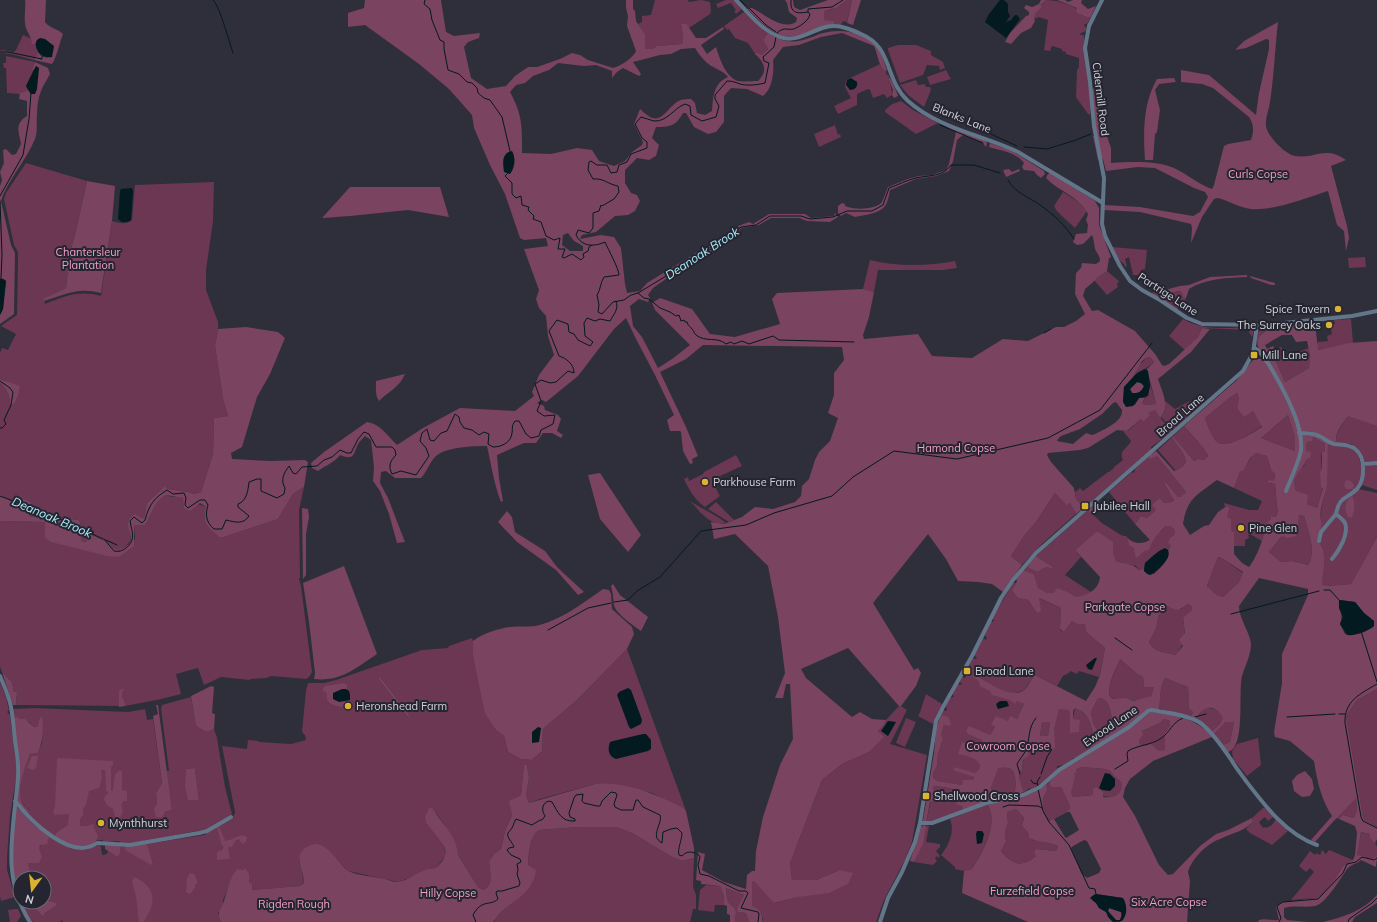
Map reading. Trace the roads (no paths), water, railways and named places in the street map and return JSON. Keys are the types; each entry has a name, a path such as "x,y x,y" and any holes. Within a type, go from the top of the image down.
{"street":[{"name":"Blanks Lane","path":"736,0 764,27 778,37 786,39 798,38 820,29 833,26 850,30 868,37 874,41 881,50 899,91 908,101 920,110 935,119 1004,145 1018,152 1103,203"},
{"name":"Cidermill Road","path":"1102,0 1089,26 1085,48 1094,126 1104,178 1103,203"},
{"name":"Partrige Lane","path":"1103,203 1102,224 1105,236 1125,275 1136,286 1196,323 1207,325 1257,325 1352,316 1377,311"},
{"name":"Broad Lane","path":"880,922 888,898 902,872 915,842 920,823 936,721 972,656 996,607 1013,580 1042,547 1239,375 1249,362 1254,348 1257,325"},
{"path":"1254,348 1260,352 1279,381 1295,415 1301,446 1300,454 1286,491"},
{"path":"1299,433 1312,433 1332,443 1350,446 1359,452 1362,464 1362,474 1359,485 1352,493 1340,501 1336,514 1321,532 1319,541"},
{"path":"1362,464 1377,463"},
{"path":"1332,560 1339,549 1346,529 1344,522 1336,514"},
{"path":"0,676 9,696 17,753 18,776 10,842 10,873 13,889 24,914 30,922"},
{"name":"Ewood Lane","path":"920,823 932,823 986,803 1023,795 1038,788 1059,770 1129,727 1148,711 1152,710 1195,720 1203,726 1221,745 1238,770 1276,816 1299,836 1317,845"},
{"path":"15,801 24,813 43,830 63,842 82,848 92,847 97,844 130,845 199,833 206,831 231,817"}],"water":[{"path":"1000,0 1004,0 1008,4 1008,12 1010,16 1006,22 1011,20 1015,15 1017,15 1020,19 1006,38 985,22 989,14"},
{"path":"40,38 45,39 54,46 52,57 45,57 37,50 37,40"},
{"path":"36,66 39,68 37,89 35,94 31,94 26,86"},
{"path":"851,78 857,82 857,85 856,88 850,90 846,85 847,80"},
{"path":"512,151 514,163 510,174 504,172 503,162 504,156 508,152"},
{"path":"132,188 131,220 128,222 122,222 118,219 120,191 121,189"},
{"path":"1,278 6,281 3,309 0,315 0,279"},
{"path":"1145,369 1148,371 1150,386 1148,396 1139,398 1133,406 1126,407 1123,402 1124,387 1137,373","holes":["1137,382 1144,386 1142,390 1138,393 1132,393 1130,389"]},
{"path":"1165,548 1169,553 1166,561 1150,575 1144,571 1145,563"},
{"path":"1340,600 1355,602 1364,613 1374,621 1374,626 1362,633 1347,635 1340,624 1343,617 1339,608"},
{"path":"1097,658 1092,670 1088,669 1086,665"},
{"path":"628,688 631,690 642,720 641,724 631,729 617,695 619,692"},
{"path":"342,689 349,691 350,700 339,702 333,699 333,693"},
{"path":"1000,701 1007,701 1009,706 998,709 996,704"},
{"path":"888,721 896,722 888,736 881,731"},
{"path":"538,727 541,728 539,742 532,743 532,732"},
{"path":"646,734 651,740 651,749 648,751 616,759 610,754 610,742"},
{"path":"1105,773 1110,774 1115,779 1115,786 1110,791 1099,788"},
{"path":"977,831 982,831 984,834 982,843 977,844 976,834"},
{"path":"1096,894 1123,898 1126,910 1122,921 1113,922 1108,917 1106,912 1099,908 1090,898","holes":["1109,908 1121,912 1122,915 1120,920 1116,920 1108,911"]}],"waterway":[{"path":"213,0 221,17 233,53"},
{"path":"425,0 424,4 430,9 432,20 440,40 444,42 448,70 459,74 467,82 472,83 477,88 478,93 484,98 490,100 502,117 510,151"},
{"path":"740,0 746,6"},
{"path":"791,0 792,8 797,13 808,12 808,9 832,7 843,0"},
{"path":"749,8 766,25 776,32"},
{"path":"777,33 782,29 794,29 801,25 808,18 810,14 808,12"},
{"name":"Deanoak Brook","path":"776,37 774,47 763,57 764,61 769,63 765,83 746,85 727,81 715,95 715,99 719,106 716,117 702,121 691,115 690,106 685,104 659,121 641,117 635,124 642,138 647,142 647,148 631,154 627,162 619,165 617,172 611,173 607,165 597,165 591,161 589,162 588,170 593,179 600,179 618,186 619,192 614,199 602,206 601,205 599,211 593,213 593,228 589,233 578,230 576,235 582,242 589,245 597,245 605,242 619,272 619,275 604,277 597,295 599,305 598,312 602,314 613,302 624,300 631,295 638,293 719,244 741,227 756,225 770,216 801,216 810,219 833,217 847,211 872,211 883,205 889,188 913,179 940,174 951,165 974,165 1000,173"},
{"path":"0,52 8,52 42,59"},
{"path":"0,196 23,155 29,119 31,93"},
{"path":"940,125 983,143"},
{"path":"980,129 1017,146"},
{"path":"1024,147 1047,149 1091,134"},
{"path":"508,173 505,176 512,183 512,194 516,198 521,196 522,205 529,207 528,210 534,216 533,219 541,222 546,236 554,240 560,238 558,249 565,249 562,257 564,258 572,254 581,260 584,257 583,254 588,251 589,247 592,245"},
{"path":"1008,180 1018,192 1040,205 1063,224 1074,239"},
{"path":"0,201 2,255 1,278"},
{"path":"638,293 644,298 649,299 660,308 676,316 679,315 681,321 684,320 687,322 695,334 700,337 704,339 719,340 726,344 731,342 734,344 742,341 749,344 773,336 779,340 854,342"},
{"name":"Deanoak Brook","path":"104,539 114,551 120,551 126,548 132,539 130,521 134,517 142,523 145,520 148,510 153,502 167,490 173,494 184,493 186,498 185,505 188,508 200,500 205,500 208,505 207,518 209,524 214,529 222,529 226,520 239,522 244,521 249,516 238,507 238,504 245,498 249,482 261,479 261,491 277,498 284,494 285,488 283,479 289,466 293,473 296,474 302,467 317,466 340,450 351,453 358,439 364,432 369,434 376,447 392,447 395,450 396,455 392,459 390,466 392,474 401,471 416,475 429,456 426,448 420,441 422,433 427,429 430,440 434,441 441,433 447,431 455,414 459,417 464,428 472,430 479,435 484,432 489,434 488,444 493,447 508,442 515,421 519,421 526,434 531,438 539,436 541,430 553,424 555,415 544,416 537,411 541,401 535,384 541,380 550,383 556,382 568,371 574,373 573,367 569,362 559,356 549,331 557,320 568,324 569,332 574,334 578,340 590,346 593,342 585,336 584,323 587,318 595,321 600,319 610,321 616,309 616,301"},
{"path":"1044,333 1051,329"},
{"path":"614,602 628,600 637,591 660,577 701,531 746,525 774,513 832,496 853,477 894,451 957,459 1048,438 1100,410 1152,343"},
{"name":"Deanoak Brook","path":"0,381 13,392 11,405 4,420 6,424 0,428"},
{"name":"Deanoak Brook","path":"0,496 58,518 103,539"},
{"name":"Deanoak Brook","path":"106,540 117,545"},
{"path":"1324,590 1330,590 1340,601"},
{"path":"1231,614 1319,591"},
{"path":"548,630 588,608 611,603"},
{"path":"1361,631 1377,682"},
{"path":"1115,638 1132,650"},
{"path":"1377,684 1354,699 1345,715 1345,723 1361,817 1363,821 1377,828"},
{"path":"1195,717 1206,714"},
{"path":"1287,717 1335,714"},
{"path":"1339,714 1345,714"},
{"path":"1020,774 1017,764 1026,750 1030,729 1036,718"},
{"path":"1115,769 1128,761 1128,751 1136,747 1153,743 1160,739 1176,722 1183,718"},
{"path":"1041,774 1047,757 1052,749"},
{"path":"1038,786 1037,782 1040,777"},
{"path":"1031,780 1033,783 1037,784"},
{"path":"1038,789 1043,811 1049,822 1069,845 1089,888 1095,889 1096,894"},
{"path":"476,922 473,915 475,912 482,905 494,902 498,899 496,893 497,891 519,886 520,883 517,874 517,864 521,862 520,859 511,855 507,850 514,847 509,838 508,832 512,828 515,820 516,819 532,825 542,820 545,816 543,807 545,803 549,801 552,802 560,816 566,820 575,821 575,819 570,817 569,813 576,795 583,794 582,801 584,803 600,806 602,801 611,792 616,793 617,795 614,804 615,807 621,810 633,810 636,800 638,800 643,807 660,815 660,822 656,833 658,840 662,843 663,832 677,828 682,833 679,855 682,856 689,852 695,853"},
{"path":"1003,807 1009,805 1038,806 1042,808"},
{"path":"698,854 700,857 698,865 700,874 709,876 739,891 746,891 748,893 741,908 758,912 758,922"},
{"path":"1279,922 1281,918 1277,907 1278,905 1283,902 1318,899 1343,873 1347,864 1356,862 1362,857 1374,860 1377,858"},
{"path":"1348,922 1349,919 1377,898"}],"place":[{"name":"Spice Tavern","path":"1338,309"},
{"name":"The Surrey Oaks","path":"1329,325"},
{"name":"Mill Lane","path":"1254,355"},
{"name":"Parkhouse Farm","path":"705,482"},
{"name":"Jubilee Hall","path":"1085,506"},
{"name":"Pine Glen","path":"1241,528"},
{"name":"Broad Lane","path":"967,671"},
{"name":"Heronshead Farm","path":"348,706"},
{"name":"Shellwood Cross","path":"926,796"},
{"name":"Mynthhurst","path":"101,823"}],"park label":[{"name":"Curls Copse","path":"1258,174"},
{"name":"Chantersleur Plantation","path":"88,258"},
{"name":"Hamond Copse","path":"956,448"},
{"name":"Parkgate Copse","path":"1125,607"},
{"name":"Cowroom Copse","path":"1008,746"},
{"name":"Furzefield Copse","path":"1032,891"},
{"name":"Hilly Copse","path":"448,893"},
{"name":"Six Acre Copse","path":"1169,902"},
{"name":"Rigden Rough","path":"294,904"}]}
